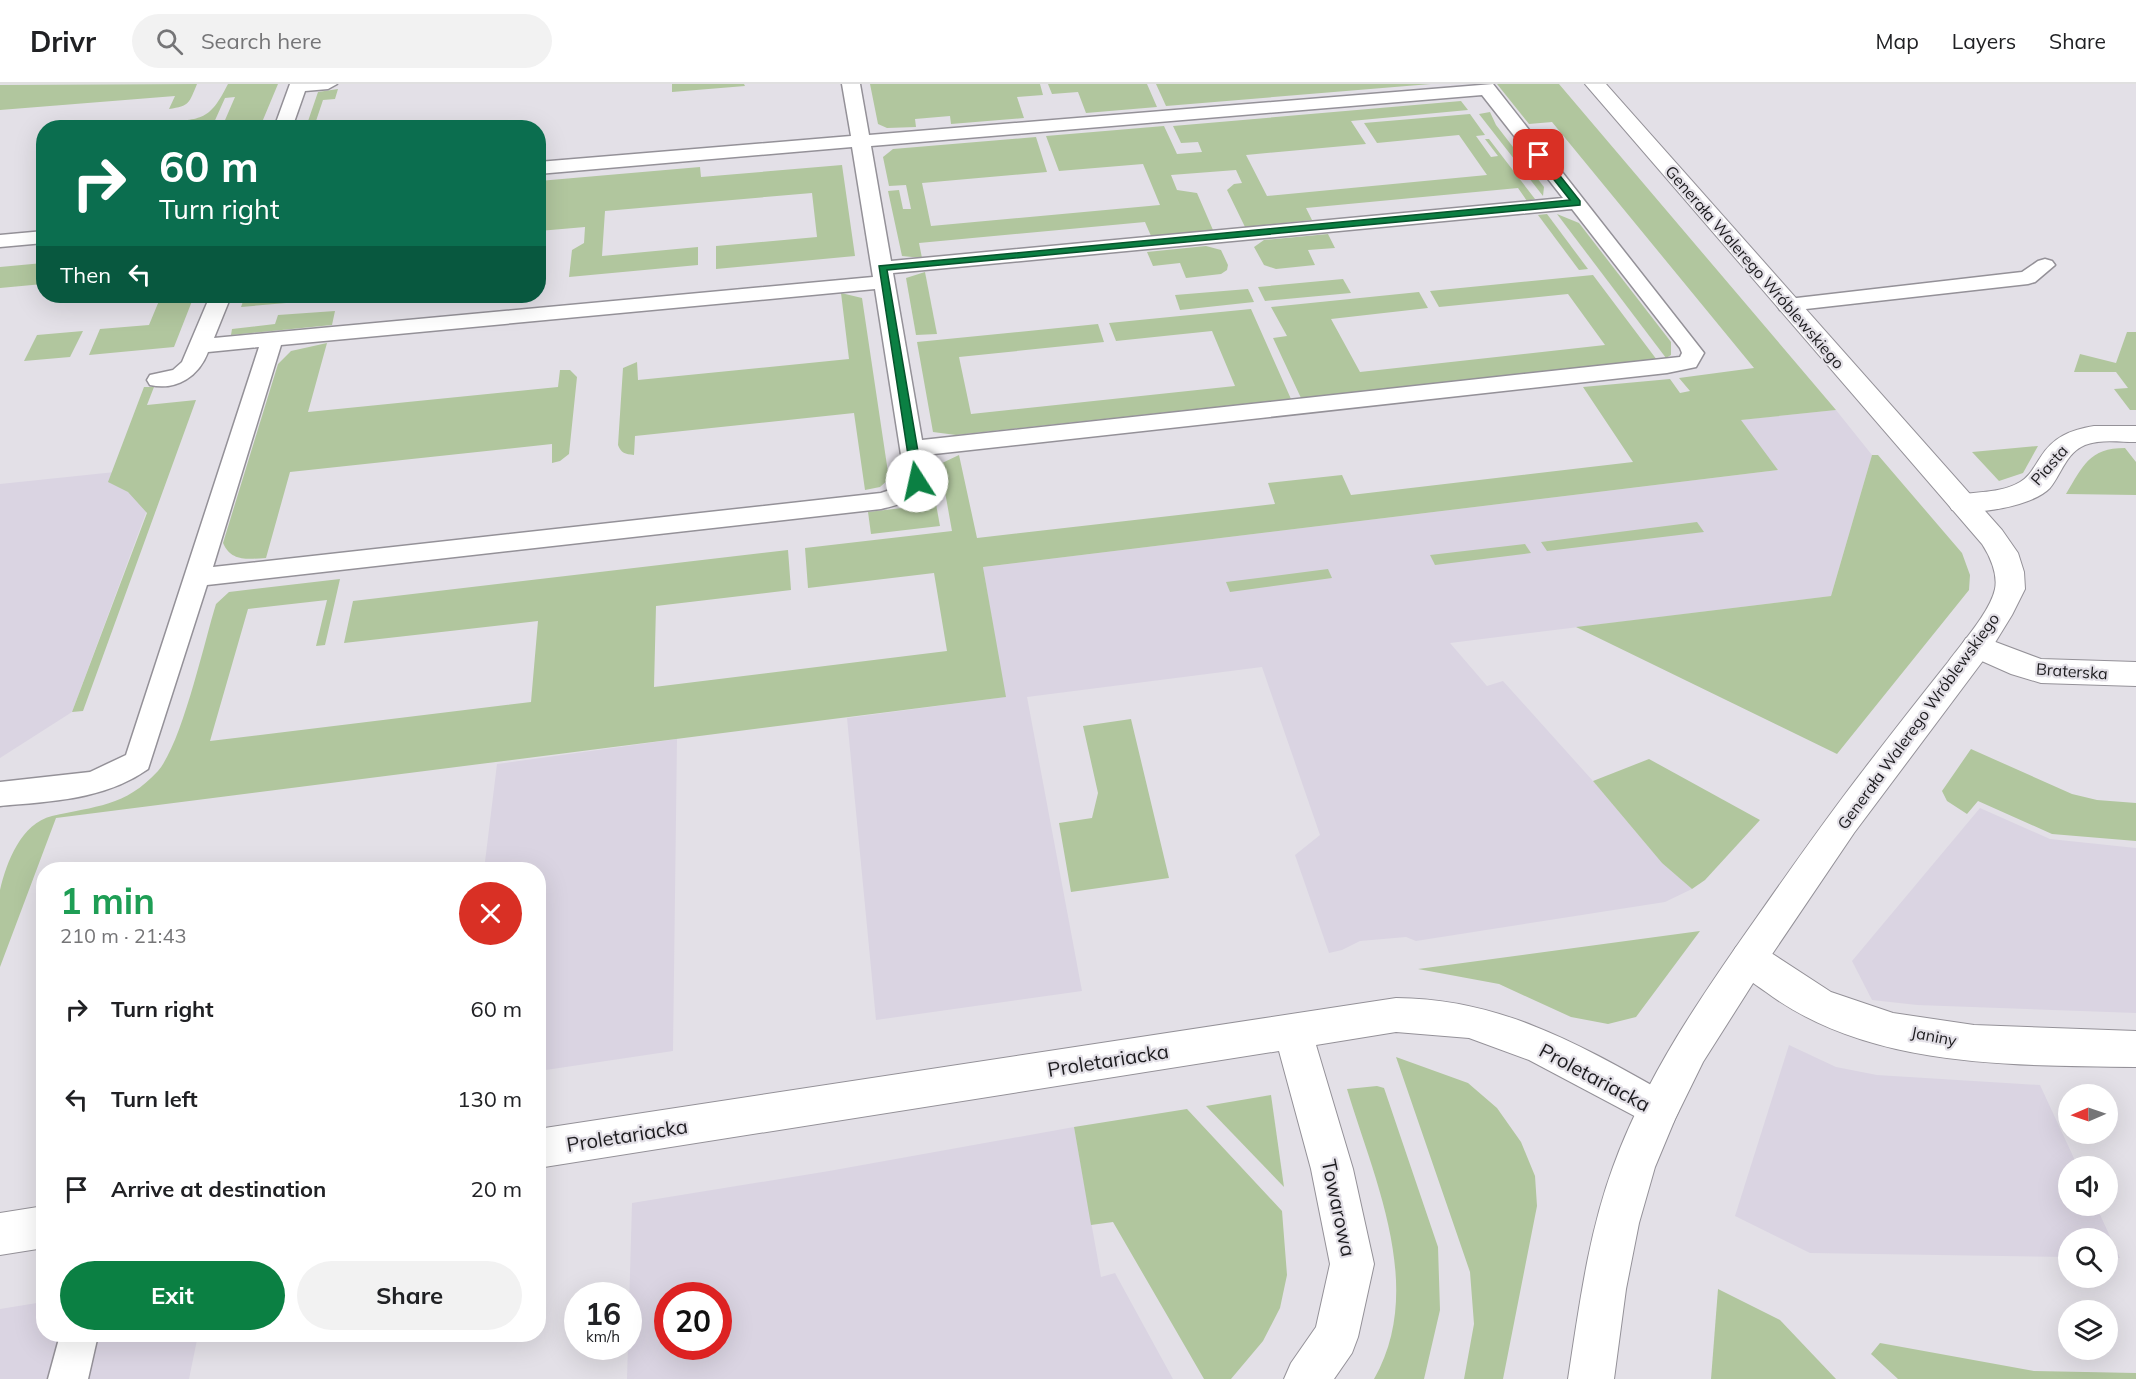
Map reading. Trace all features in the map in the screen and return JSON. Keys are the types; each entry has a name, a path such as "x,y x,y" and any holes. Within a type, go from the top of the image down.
{"street":[{"name":"Generała Walerego Wróblewskiego","path":"1591,1379 1604,1288 1618,1222 1634,1167 1689,1050 1749,957 1842,823 1977,646 2010,589 2009,572 1997,545 1595,84"},
{"name":"Piasta","path":"1962,503 2006,497 2038,483 2064,445 2077,437 2090,434 2136,434"},
{"name":"Braterska","path":"1977,646 2022,666 2041,671 2136,674"},
{"name":"Janiny","path":"1749,957 1787,986 1818,1004 1869,1022 1913,1033 1954,1041 2015,1047 2136,1049"},
{"name":"Proletariacka","path":"546,1148 1396,1015 1430,1016 1467,1021 1517,1036 1576,1064 1659,1110"},
{"name":"Towarowa","path":"1293,1031 1332,1169 1352,1264 1336,1337 1307,1379"},
{"path":"0,1234 36,1228"}],"lane":[{"path":"286,120 299,85 328,84"},
{"path":"198,577 901,497 917,481 851,84"},
{"path":"546,167 1486,86 1693,353 1688,362 1621,372 912,449"},
{"path":"200,346 1576,203"},
{"path":"0,241 36,238"},
{"path":"1788,304 2028,278 2045,266"},
{"path":"158,380 182,375 188,370 217,303"},
{"path":"0,794 104,782 123,773 138,761 272,340"},
{"path":"68,1379 77,1342"}],"shaded area":[{"path":"1836,410 1872,455 1831,596 1450,643 1487,686 1503,681 1593,781 1662,863 1692,889 1665,902 1416,941 1406,937 1360,941 1342,950 1329,953 1295,855 1320,835 1262,667 1027,697 1082,991 876,1020 847,718 1005,697 983,567 1778,470 1740,420"},
{"path":"163,467 72,712 0,758 0,484"},
{"path":"677,739 673,1051 546,1070 546,862 485,862 497,764"},
{"path":"1980,808 2050,839 2136,848 2136,1013 1917,1005 1872,1000 1852,961"},
{"path":"1789,1045 1836,1067 1877,1075 2040,1085 2058,1124 2058,1144 2067,1144 2073,1156 2058,1156 2058,1216 2101,1216 2106,1228 2058,1228 2058,1257 1810,1253 1735,1216"},
{"path":"1074,1127 1101,1277 1115,1273 1173,1379 627,1379 628,1360 642,1360 642,1282 630,1282 632,1203 829,1171"},
{"path":"36,1303 36,1342 197,1342 189,1379 0,1379 0,1309"}],"green space":[{"path":"197,84 185,105 169,109 175,96 0,110 0,85"},
{"path":"228,84 278,84 263,120 225,120 235,97 225,98 215,120 187,120 203,116 210,111"},
{"path":"672,84 744,84 745,86 672,92"},
{"path":"870,84 1040,84 1043,95 1017,97 1024,118 951,124 950,116 915,119 916,127 887,128 878,124"},
{"path":"1048,84 1147,84 1157,107 1086,113 1078,92 1052,94"},
{"path":"1156,84 1431,84 1166,106"},
{"path":"1497,84 1559,84 1836,410 1741,420 1778,470 983,567 1006,697 56,818 39,862 36,862 36,871 0,967 0,890 17,845 24,835 41,820 96,807 121,798 134,792 158,771 176,739 184,716 216,604 229,592 340,579 325,645 316,646 327,600 248,609 210,741 531,702 538,621 344,643 353,601 788,550 791,590 656,606 654,687 947,651 934,573 808,588 805,548 952,531 940,464 959,455 977,538 1275,504 1268,483 1342,475 1351,495 1633,462 1583,387 1670,379 1680,393 1690,391 1679,378 1754,368 1552,122 1529,124"},
{"path":"338,89 335,99 323,100 316,120 308,120 318,92"},
{"path":"1461,101 1468,110 1351,121 1366,144 1246,155 1267,196 1487,175 1459,135 1377,143 1364,123 1470,114 1485,135 1476,136 1491,157 1498,156 1485,139 1489,139 1535,199 1527,201 1518,188 1306,208 1312,220 1245,227 1227,190 1234,184 1242,183 1236,170 1171,175 1177,190 1197,193 1213,230 1151,236 1145,222 919,243 922,258 902,256 888,191 899,190 903,209 911,209 906,185 889,186 883,157 893,149 1036,137 1047,172 922,183 931,226 1160,205 1143,164 1059,171 1046,136 1164,126 1177,154 1202,152 1198,142 1181,143 1173,126"},
{"path":"1490,112 1496,125 1544,187 1543,196 1479,114"},
{"path":"842,165 855,256 716,269 716,246 817,237 812,193 605,211 602,256 698,247 698,265 569,277 572,250 584,243 585,227 546,230 546,180 700,167 701,177"},
{"path":"1547,214 1588,269 1579,270 1538,215"},
{"path":"1557,214 1579,223 1671,342 1671,355 1666,358"},
{"path":"1328,234 1335,248 1308,250 1315,265 1276,269 1264,265 1254,247 1264,240"},
{"path":"1206,246 1221,250 1228,265 1227,270 1221,274 1186,278 1180,263 1153,266 1147,252"},
{"path":"36,264 36,285 0,288 0,267"},
{"path":"925,272 937,334 916,335 906,278"},
{"path":"1593,275 1657,360 1301,398 1273,338 1287,336 1271,307 1419,292 1428,308 1331,319 1360,372 1605,345 1568,294 1439,307 1430,291"},
{"path":"1343,279 1351,293 1265,301 1258,287"},
{"path":"1248,289 1254,302 1180,310 1175,295"},
{"path":"841,293 862,298 889,479 880,487 865,490 854,413 635,436 634,455 620,450 618,445 623,368 637,362 638,380 849,359"},
{"path":"158,303 191,303 174,347 89,355 100,329 149,325"},
{"path":"242,303 287,303 241,307"},
{"path":"1251,309 1291,399 956,435 933,432 917,342 1098,324 1104,342 959,357 971,414 1235,386 1212,331 1116,341 1109,323"},
{"path":"335,311 332,325 231,335 232,329 275,324 278,315"},
{"path":"83,331 70,357 24,361 37,335"},
{"path":"2127,332 2136,332 2136,410 2130,410 2114,389 2128,388 2116,372 2074,372 2080,354 2116,363"},
{"path":"327,343 308,412 558,387 560,370 570,370 577,377 569,454 560,461 552,463 552,444 290,472 266,558 247,559 235,556 226,549 223,543 278,364 291,351"},
{"path":"144,387 154,387 147,405 196,400 83,711 72,712 147,513 128,492 108,482"},
{"path":"2038,446 2023,473 1999,481 1972,452"},
{"path":"2125,448 2136,462 2136,495 2066,494 2088,460 2103,451"},
{"path":"1872,455 1878,455 1962,553 1970,575 1969,590 1837,754 1576,627 1831,596"},
{"path":"936,504 940,526 871,534 868,512"},
{"path":"1697,522 1704,532 1547,551 1541,542"},
{"path":"1525,544 1531,553 1435,565 1430,555"},
{"path":"1328,569 1332,578 1230,592 1226,582"},
{"path":"1131,719 1169,878 1071,892 1059,823 1092,818 1098,793 1083,726"},
{"path":"1971,749 2072,794 2097,800 2136,803 2136,841 2052,834 1978,801 1967,814 1947,801 1942,791"},
{"path":"1649,759 1760,820 1705,880 1692,889 1662,863 1593,781"},
{"path":"1700,931 1636,1017 1608,1024 1571,1017 1499,984 1418,969"},
{"path":"1396,1057 1468,1083 1497,1108 1521,1142 1535,1176 1537,1206 1503,1379 1464,1379 1474,1324 1470,1272"},
{"path":"1377,1086 1384,1088 1438,1247 1440,1310 1424,1379 1374,1379 1389,1344 1396,1308 1395,1271 1390,1234 1381,1196 1347,1089"},
{"path":"1271,1095 1284,1187 1206,1106"},
{"path":"1187,1109 1282,1211 1287,1275 1280,1308 1263,1341 1231,1379 1204,1379 1113,1222 1091,1225 1074,1127"},
{"path":"1718,1289 1780,1320 1836,1379 1711,1379"},
{"path":"1880,1343 2034,1371 2136,1373 2136,1379 1898,1379 1871,1354"}],"route":[{"path":"917,481 882,268 1576,203 1539,155"}]}
